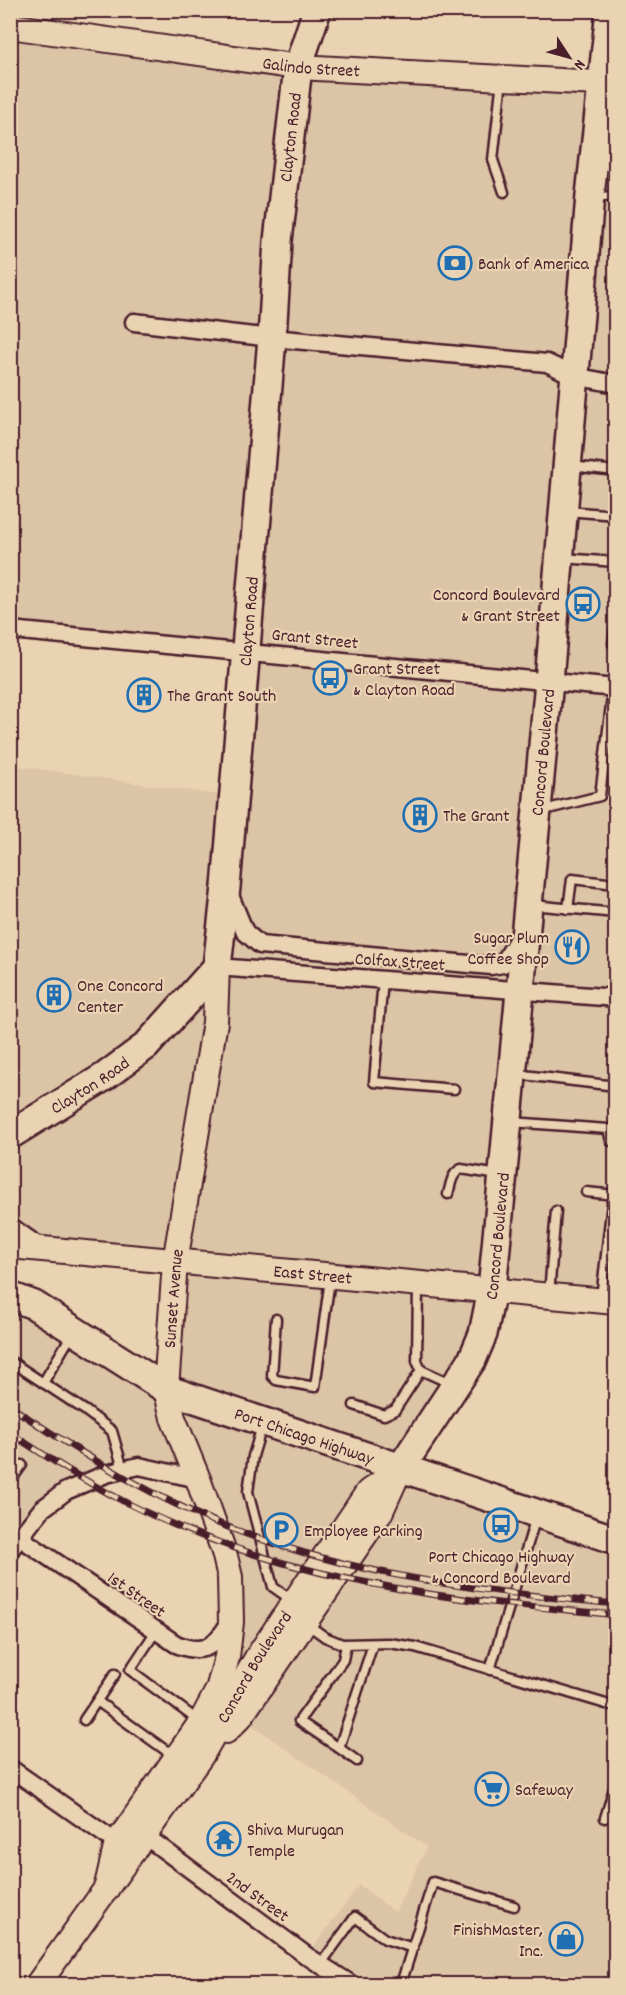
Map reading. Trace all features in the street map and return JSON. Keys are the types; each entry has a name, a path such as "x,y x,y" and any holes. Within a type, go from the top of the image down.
{"main road":[{"name":"Clayton Road","path":"10,1135 104,1077 146,1046 217,967 246,651 278,241 298,67 317,10"},
{"name":"Concord Boulevard","path":"400,1469 472,1360 483,1334 492,1290 525,916 549,681 574,376 603,197 610,10"},
{"name":"Port Chicago Highway","path":"10,1296 33,1305 166,1389 615,1540"}],"street":[{"name":"Galindo Street","path":"10,26 298,67 608,84"},
{"path":"134,322 272,338 547,363 574,376 615,384"},
{"name":"Grant Street","path":"10,630 614,688"},
{"name":"Colfax Street","path":"226,887 244,932 260,945 491,966 503,964 525,916"},
{"name":"Colfax Street","path":"217,967 615,998"},
{"name":"Sunset Avenue","path":"217,967 215,1022 175,1262 166,1389 173,1418 224,1552 230,1577 231,1622"},
{"path":"10,1226 43,1250"},
{"name":"East Street","path":"10,1246 608,1301"},
{"path":"15,1543 42,1509 66,1491 123,1469 139,1466 198,1479"},
{"name":"Concord Boulevard","path":"38,1984 201,1756 253,1665 300,1612 368,1492 400,1469"},
{"name":"1st Street","path":"15,1543 189,1650 204,1649 217,1641 231,1622"},
{"name":"Concord Boulevard","path":"106,1890 117,1843 201,1722 218,1690 227,1657 231,1622"},
{"path":"10,1768 117,1843"},
{"name":"2nd Street","path":"144,1835 320,1965 351,1984"}],"lane":[{"path":"502,78 493,160 504,192"},
{"path":"566,465 615,471"},
{"path":"564,511 615,515"},
{"path":"559,557 615,562"},
{"path":"615,624 613,643 615,644"},
{"path":"536,812 600,796 614,688"},
{"path":"568,909 572,879 615,884"},
{"path":"525,916 568,909 615,914"},
{"path":"383,980 374,1082 454,1089"},
{"path":"511,1074 615,1086"},
{"path":"507,1122 608,1129 611,1141 615,1142"},
{"path":"448,1194 455,1172 461,1169 502,1176"},
{"path":"586,1192 614,1194 608,1301"},
{"path":"549,1295 556,1210"},
{"path":"276,1319 272,1376 276,1380 315,1387 330,1275"},
{"path":"418,1283 417,1361 421,1370 456,1385"},
{"path":"44,1383 74,1331"},
{"path":"10,1361 112,1431 123,1469"},
{"path":"354,1406 384,1415 394,1410 421,1370"},
{"path":"263,1423 253,1456 248,1492 273,1587 325,1637 346,1645 389,1643 415,1647 615,1707"},
{"path":"10,1482 22,1465"},
{"path":"490,1670 537,1514"},
{"path":"156,1631 130,1670 201,1722"},
{"path":"339,1748 373,1644"},
{"path":"346,1645 343,1660 300,1721 357,1761"},
{"path":"84,1720 115,1674"},
{"path":"97,1701 177,1758"},
{"path":"605,1818 615,1782"},
{"path":"401,1984 433,1882 514,1906"},
{"path":"320,1965 355,1917 385,1939 413,1948"}],"shaded area":[{"path":"615,11 615,1302 492,1290 483,1334 400,1469 615,1540 615,1984 351,1984 307,1956 359,1885 395,1912 427,1847 240,1717 218,1690 231,1596 198,1479 139,1466 66,1491 11,1550 11,1296 166,1389 175,1262 43,1249 11,1226 11,765 233,797 246,652 11,630 11,26 298,68 600,83"}],"railway":[{"path":"10,1406 79,1451 150,1491 199,1515 300,1552 352,1565 456,1585 616,1604"},
{"path":"10,1433 123,1501 188,1530 256,1555 325,1574 422,1593 616,1615"}],"place":[{"name":"Bank of America","path":"455,263"},
{"name":"Concord Boulevard & Grant Street","path":"583,604"},
{"name":"Grant Street & Clayton Road","path":"330,678"},
{"name":"The Grant South","path":"144,695"},
{"name":"The Grant","path":"420,815"},
{"name":"Sugar Plum Coffee Shop","path":"572,947"},
{"name":"One Concord Center","path":"54,995"},
{"name":"Port Chicago Highway & Concord Boulevard","path":"501,1525"},
{"name":"Employee Parking","path":"281,1530"},
{"name":"Safeway","path":"492,1789"},
{"name":"Shiva Murugan Temple","path":"224,1839"},
{"name":"FinishMaster, Inc.","path":"566,1939"}]}
